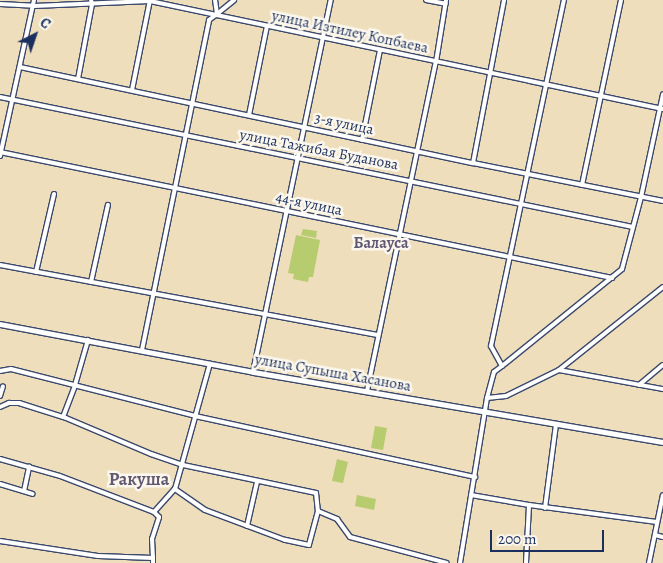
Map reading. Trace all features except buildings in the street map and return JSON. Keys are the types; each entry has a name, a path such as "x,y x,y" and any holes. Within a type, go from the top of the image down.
{"street":[{"path":"0,154 34,0"},
{"path":"132,90 150,0"},
{"name":"улица Изтилеу Копбаева","path":"0,4 34,6 150,0 662,109"},
{"path":"215,0 217,14"},
{"path":"142,350 209,20 234,0"},
{"path":"253,372 331,0"},
{"path":"366,391 436,62 446,2 426,0"},
{"path":"472,164 504,0"},
{"path":"502,366 491,346 564,0"},
{"path":"582,185 621,0"},
{"path":"78,79 92,2"},
{"path":"249,115 267,26"},
{"path":"362,140 380,50"},
{"name":"3-я улица","path":"20,67 472,164 663,201"},
{"path":"460,563 487,398 494,372 622,269 642,197 662,109 663,94"},
{"name":"улица Тажибая Буданова","path":"0,97 634,227"},
{"name":"44-я улица","path":"0,154 174,186 612,278"},
{"path":"36,272 54,194"},
{"path":"91,282 108,205"},
{"path":"0,266 378,335"},
{"path":"487,398 506,396 559,370 663,288"},
{"name":"улица Супыша Хасанова","path":"0,324 253,372 663,442"},
{"path":"63,417 76,385 88,340"},
{"path":"154,512 175,489 210,364"},
{"path":"638,385 663,365"},
{"path":"0,371 11,369 195,416 385,455 475,477"},
{"path":"559,370 663,389"},
{"path":"0,396 3,386"},
{"path":"0,407 9,403 19,403 63,417 151,454 183,465 316,494 318,511 309,545 247,526 205,510 175,489"},
{"path":"545,508 556,424"},
{"path":"0,459 60,476 154,512 159,517 152,539 153,563"},
{"path":"24,492 29,467"},
{"path":"247,526 257,482"},
{"path":"0,484 33,494"},
{"path":"471,495 545,508 657,522"},
{"path":"649,563 663,495"},
{"path":"526,563 529,505"},
{"path":"318,511 337,519 350,537 447,563"},
{"path":"655,535 663,537"},
{"path":"0,541 98,556 153,558"}],"green space":[{"path":"303,229 317,231 316,238 301,235"},
{"path":"296,235 320,240 313,277 309,277 308,282 293,279 294,274 288,273"},
{"path":"375,426 387,428 383,450 371,448"},
{"path":"337,459 348,462 343,483 332,481"},
{"path":"357,495 376,499 374,510 355,506"}],"district":[{"name":"Балауса","path":"381,243"},
{"name":"Ракуша","path":"139,479"}]}
